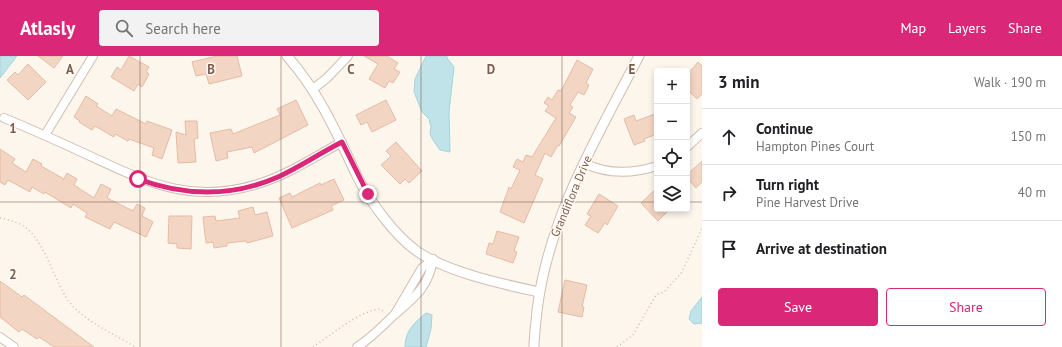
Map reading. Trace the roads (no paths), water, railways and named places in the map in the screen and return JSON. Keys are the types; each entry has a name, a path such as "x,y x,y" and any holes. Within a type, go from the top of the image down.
{"street":[{"path":"45,136 93,56"},
{"path":"287,56 312,89 342,142 363,186 380,211 413,248 433,259 486,280 539,292"},
{"path":"312,89 327,78 348,56"},
{"name":"Grandiflora Drive","path":"534,347 539,292 549,249 574,182 639,56"},
{"path":"4,118 151,184 178,190 206,192 240,188 266,182 342,142"},
{"path":"690,144 702,133"},
{"path":"584,163 595,169 624,173 640,171 654,167"},
{"path":"357,347 380,330 393,317 422,268 433,259"},
{"path":"0,338 14,347"}],"water":[{"path":"0,56 17,56 0,78"},
{"path":"426,56 447,56 454,67 449,112 450,152 440,150 433,140 430,134 431,127 429,119 422,112 414,92 415,79"},
{"path":"702,297 702,323 694,324 689,319 691,311"},
{"path":"426,313 432,315 431,329 426,347 405,347 408,332"}]}
